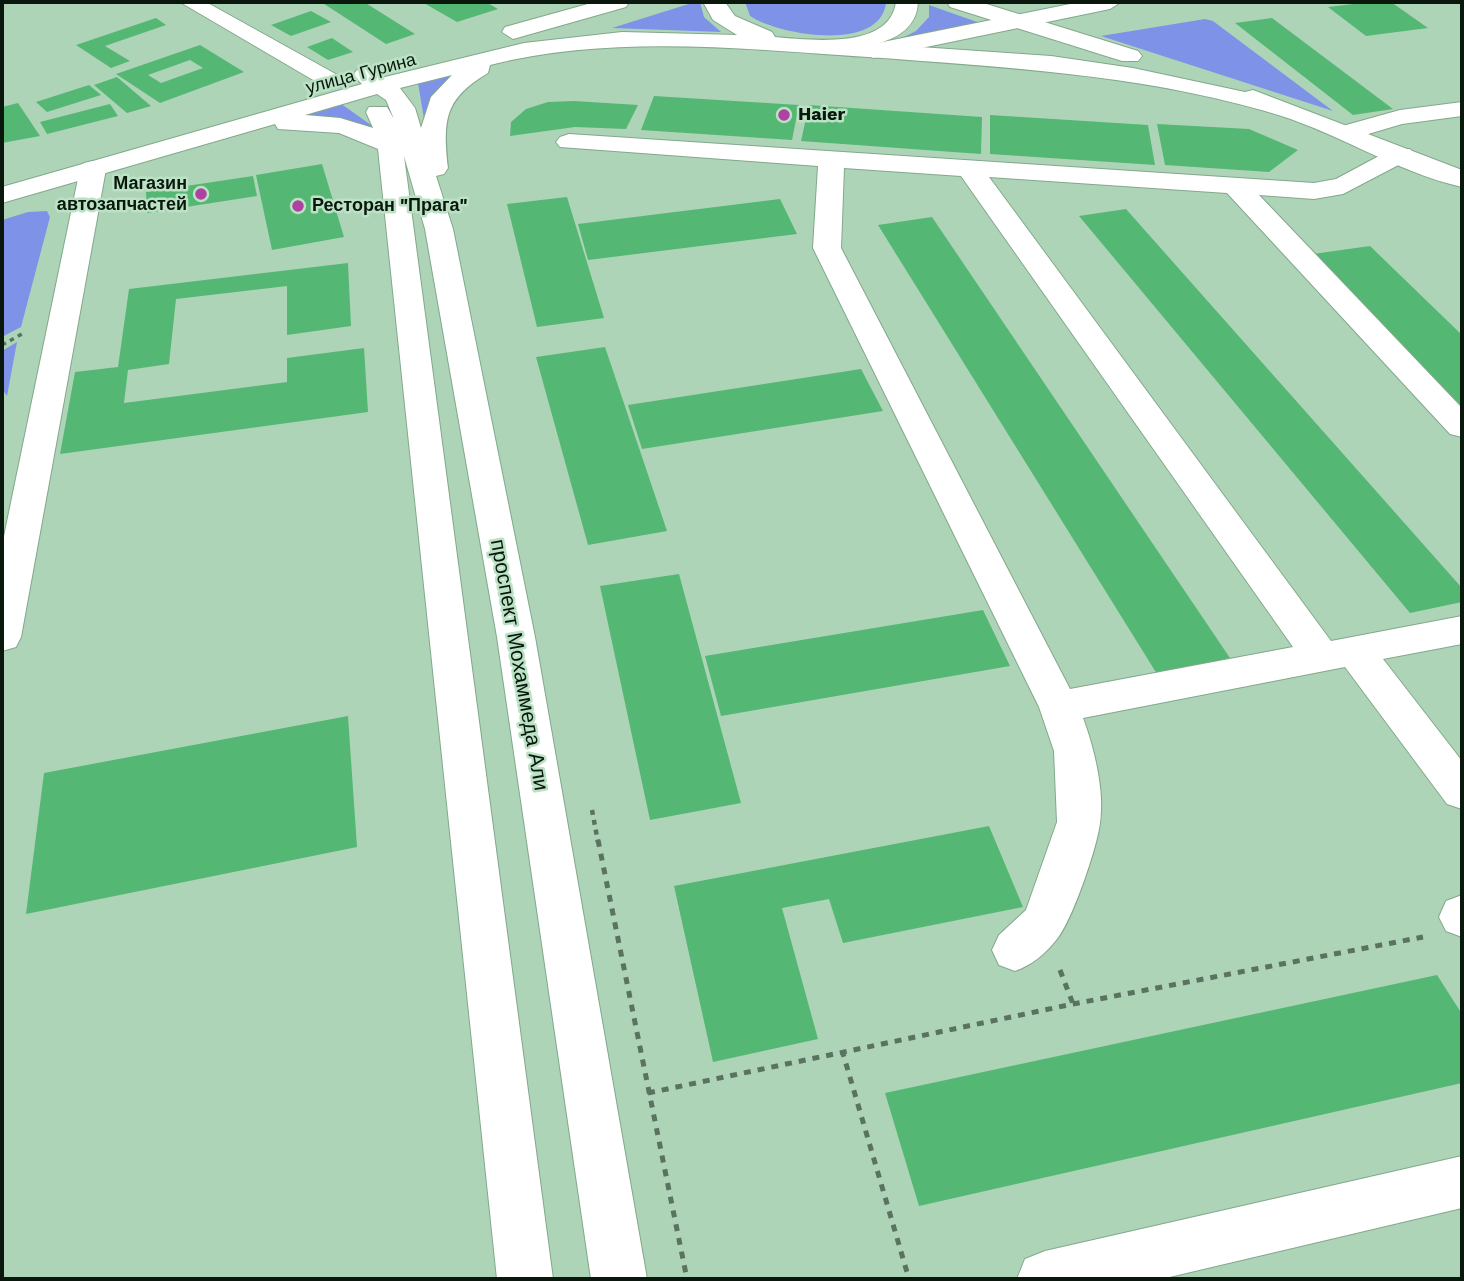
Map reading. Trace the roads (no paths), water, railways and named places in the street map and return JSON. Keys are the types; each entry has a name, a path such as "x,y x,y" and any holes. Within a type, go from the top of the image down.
{"main road":[{"path":"191,2 358,83 387,130 525,1279"},
{"name":"улица Гурина","path":"98,157 358,83 618,2"},
{"path":"714,2 723,18 741,29 809,46 864,41 886,34 901,24 908,13 907,2"},
{"path":"958,2 1278,106 1462,179"},
{"path":"873,51 1110,2"},
{"path":"2,173 98,157 229,129 358,83 524,50 622,39 698,39 1094,68 1278,106"},
{"path":"439,229 433,142 437,105 443,93 467,74 524,50"},
{"name":"проспект Мохаммеда Али","path":"358,83 403,108 439,229 516,637 619,1279"},
{"path":"1348,132 1400,117 1462,109"},
{"path":"229,129 328,122 363,131 390,145"},
{"path":"569,142 1314,191 1343,187 1401,154"},
{"path":"2,195 98,157"},
{"path":"2,637 98,157"},
{"path":"831,160 827,247 1059,707 1075,751 1079,822 1064,872 1043,923 1014,950"},
{"path":"969,169 1338,654 1462,792"},
{"path":"1235,186 1462,428"},
{"path":"1059,707 1462,630"},
{"path":"1045,1279 1462,1182"}],"place":[{"name":"Haier","path":"784,115"},
{"name":"Магазин автозапчастей","path":"201,194"},
{"name":"Ресторан \"Прага\"","path":"298,206"}]}
